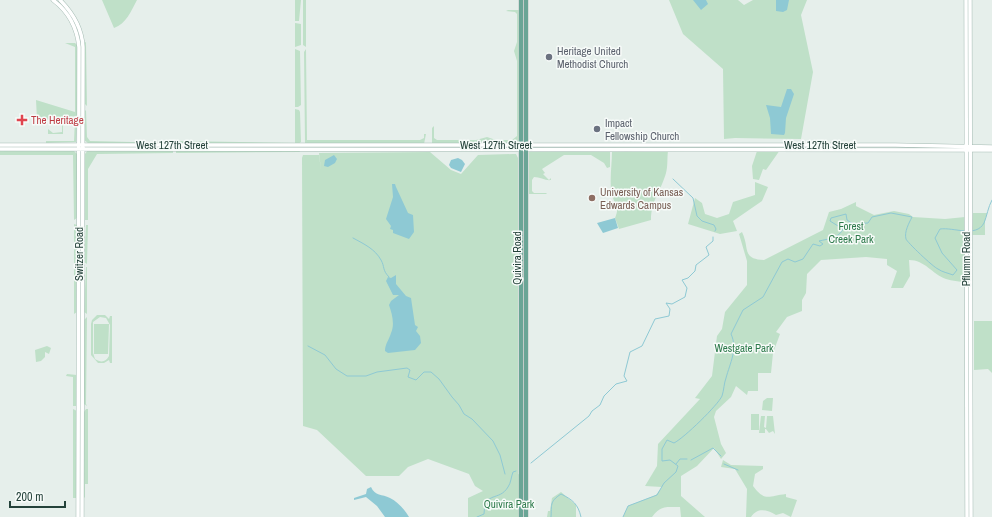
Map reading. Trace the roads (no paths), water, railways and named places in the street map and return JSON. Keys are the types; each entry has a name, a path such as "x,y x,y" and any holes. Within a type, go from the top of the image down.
{"main road":[{"name":"Switzer Road","path":"53,0 70,17 78,38 81,147 82,517"},
{"name":"Switzer Road","path":"60,0 76,20 82,38 78,517"},
{"name":"Quivira Road","path":"521,0 524,147 526,517"},
{"name":"Quivira Road","path":"521,517 526,0"},
{"name":"Pflumm Road","path":"966,0 968,147 967,517"},
{"name":"Pflumm Road","path":"968,147 970,0"},
{"name":"West 127th Street","path":"0,145 81,147 992,148"},
{"name":"West 127th Street","path":"0,149 81,147"},
{"name":"Pflumm Road","path":"968,235 971,517"}],"water":[{"path":"693,0 706,0 708,4 701,10"},
{"path":"776,0 789,0 787,10 783,12 776,11"},
{"path":"787,89 791,89 794,94 786,118 785,133 784,135 771,134 770,118 766,105 781,107"},
{"path":"334,155 337,159 335,163 328,167 324,166 325,160"},
{"path":"458,158 465,164 461,172 451,168 449,165 451,160"},
{"path":"392,184 395,184 408,213 413,215 414,232 409,239 393,233 393,230 390,229 391,226 386,219 393,197"},
{"path":"615,218 618,228 603,233 597,223"},
{"path":"396,275 396,284 406,296 411,298 415,325 418,327 416,331 420,336 421,343 415,350 388,353 385,349 393,323 389,305 391,301 399,295 393,295 386,281 388,277 391,278"},
{"path":"371,487 375,492 396,502 409,517 385,517 377,506 366,497 354,500 354,498 366,494 367,489"}],"waterway":[{"path":"673,179 693,198 697,216 702,221 714,225 716,229 715,231"},
{"path":"623,517 628,506 657,495 664,483 676,472 678,466 670,460 662,461 662,449 667,440 674,443 679,440 708,414 722,396 725,380 734,351 731,334 743,310 763,297 782,262 788,259 795,262 803,259 813,244 820,246 823,244 819,241 833,238 841,232 843,229 830,221 831,218 846,214 847,220 853,224 868,223 872,217 891,213 912,217 907,228 907,241 935,267 941,271 953,275 957,270 942,253 935,238 940,229 964,231 976,230 984,223 992,200"},
{"path":"531,463 589,416 592,411 600,405 604,396 616,384 627,381 624,376 630,352 642,346 655,319 669,316 670,309 666,303 672,304 685,297 687,288 682,280 688,278 695,271 696,265 709,255 706,247 713,241 713,237"},
{"path":"353,238 369,247 379,256 385,272 389,277"},
{"path":"308,346 325,355 336,369 347,376 366,376 377,372 407,368 410,370 408,377 416,380 424,372 431,372 439,379 464,414 472,419 493,441 500,455 505,474"},
{"path":"691,460 713,448 721,456"},
{"path":"676,464 680,459 687,459"},
{"path":"724,464 738,470"},
{"path":"477,517 484,514 485,507 490,499 501,494 508,487 513,472 516,471"},
{"path":"551,517 551,507 553,502 561,494 569,498 574,503 581,517"}],"place":[{"name":"Heritage United Methodist Church","path":"549,57"},
{"name":"The Heritage","path":"22,120"},
{"name":"Impact Fellowship Church","path":"597,129"},
{"name":"University of Kansas Edwards Campus","path":"592,198"}],"park label":[{"name":"Forest Creek Park","path":"851,232"},
{"name":"Westgate Park","path":"744,348"},
{"name":"Quivira Park","path":"509,504"}]}
